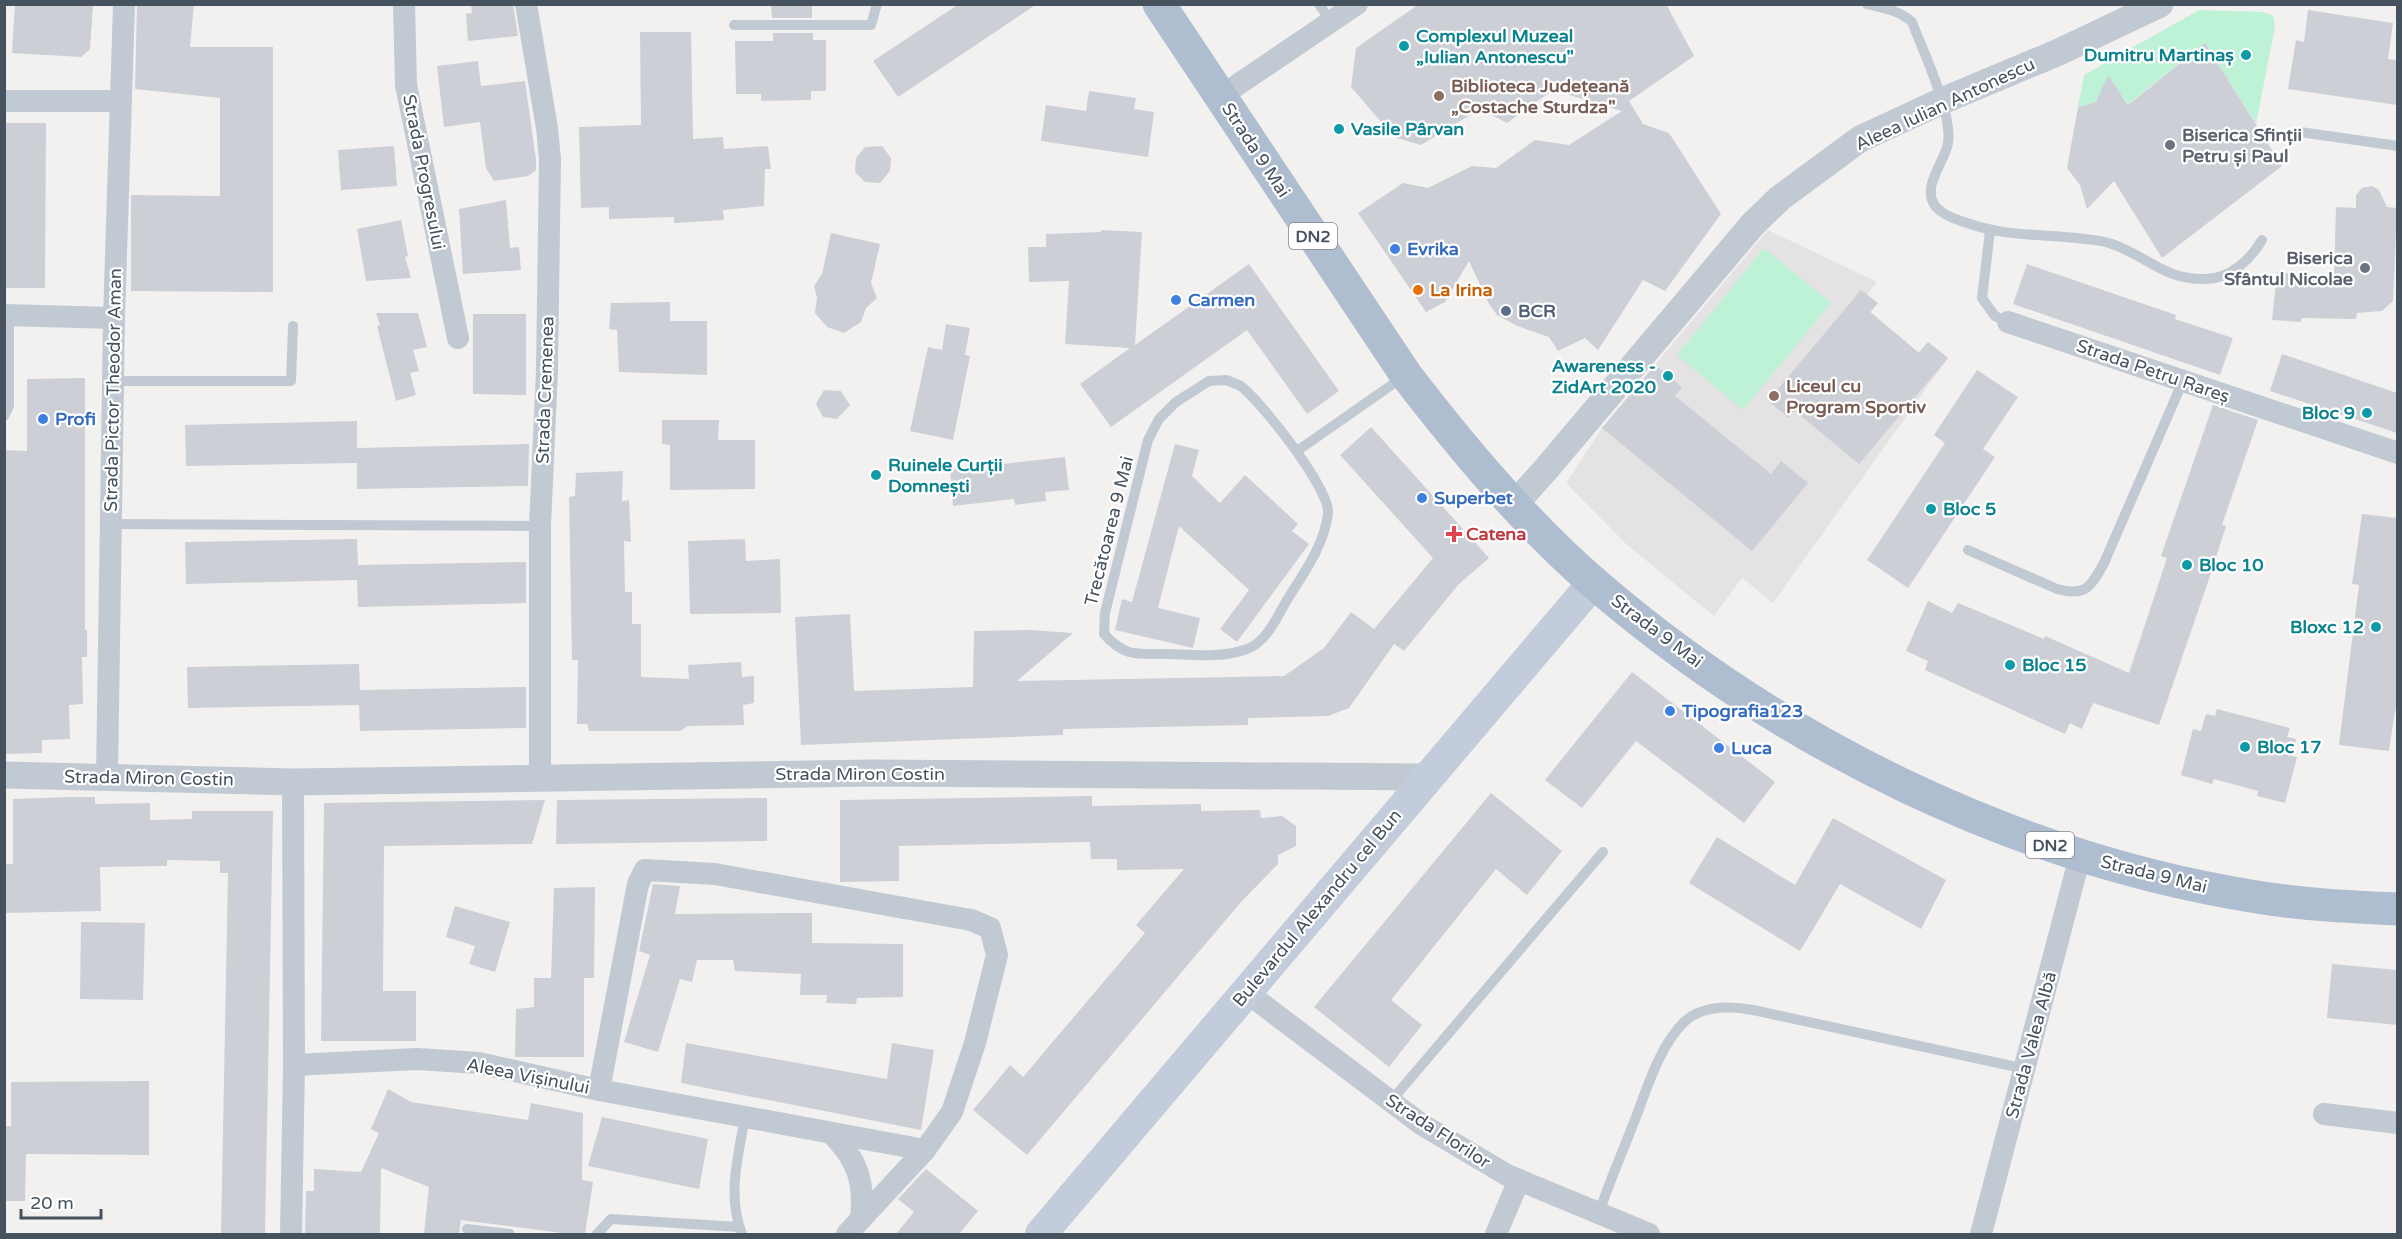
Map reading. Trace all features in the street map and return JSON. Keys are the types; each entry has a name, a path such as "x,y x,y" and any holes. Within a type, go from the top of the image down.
{"main road":[{"name":"Strada 9 Mai","path":"1159,4 1406,375 1447,427 1514,505 1594,582 1671,643 1733,687 1837,750 1959,810 2018,834 2080,856 2182,883 2265,898 2344,907 2397,909"},
{"name":"Bulevardul Alexandru cel Bun","path":"1041,1234 1594,582"}],"street":[{"name":"Strada Pictor Theodor Aman","path":"107,776 114,318 124,4"},
{"name":"Strada Progresului","path":"405,4 406,85 458,338"},
{"name":"Strada Cremenea","path":"526,4 550,159 547,370 540,526 540,778"},
{"path":"1221,96 1325,13 1357,4"},
{"name":"Aleea Iulian Antonescu","path":"1514,505 1752,224 1773,205 1860,139 1942,101 2059,52 2160,4"},
{"path":"4,101 120,101"},
{"path":"7,315 114,318"},
{"name":"Strada Petru Rareș","path":"2008,322 2397,453"},
{"name":"Strada Miron Costin","path":"4,775 293,782 872,773 1427,777"},
{"path":"291,1234 294,1065 293,782"},
{"name":"Strada Valea Albă","path":"1981,1234 2080,856"},
{"path":"599,1090 638,884 645,870 715,874 971,920 990,928 997,955 975,1043 952,1112 925,1150 854,1227"},
{"name":"Strada Florilor","path":"1246,992 1421,1124 1519,1180 1649,1234"},
{"name":"Aleea Vișinului","path":"294,1065 417,1059 479,1063 599,1090 925,1150"},
{"path":"2324,1114 2397,1123"},
{"path":"831,1133 846,1148 856,1165 863,1199 854,1227"},
{"path":"1496,1234 1519,1180"}],"lane":[{"path":"734,25 870,25 877,4"},
{"path":"1867,4 1892,10 1912,22 1942,101 1949,132 1944,157 1934,174 1932,196 1934,206 1944,214 1990,231 2023,236 2047,235 2112,244 2158,269 2182,278 2207,280 2227,274 2251,258 2262,240"},
{"path":"2300,132 2397,146"},
{"name":"Strada Petru Rareș","path":"1990,231 1982,298 1995,316 2008,322"},
{"path":"4,416 9,406 7,315"},
{"path":"113,381 291,381 293,326"},
{"path":"1297,451 1406,375"},
{"name":"Trecătoarea 9 Mai","path":"1226,380 1242,387 1297,451 1321,489 1329,512 1317,549 1268,632 1250,649 1230,653 1207,655 1128,653 1116,647 1104,634 1105,613 1148,440 1159,419 1176,402 1209,381 1226,380"},
{"path":"1968,550 2057,589 2071,593 2082,592 2094,582 2104,563 2183,381"},
{"path":"110,524 540,526"},
{"path":"1391,1101 1604,852"},
{"path":"1599,1214 1657,1065 1684,1022 1708,1010 1730,1006 1753,1010 2026,1069"},
{"path":"597,1234 611,1219 741,1231 735,1216 733,1180 745,1117"},
{"path":"467,1229 510,1234"}],"shaded area":[{"name":"Liceul cu Program Sportiv","path":"1768,230 1877,282 1867,295 1878,303 1871,312 1918,352 1928,342 1948,358 1773,603 1742,578 1714,616 1626,544 1566,483 1602,428"}],"green space":[{"path":"2199,10 2263,12 2273,16 2275,27 2256,124 2205,43 2128,104 2108,76 2096,102 2078,107 2084,75"},
{"path":"1764,248 1831,303 1743,410 1677,355"}],"building":[{"path":"15,4 93,4 90,49 81,57 12,53"},
{"path":"137,4 194,4 190,47 273,47 273,292 131,291 131,195 220,196 220,98 135,89"},
{"path":"471,4 513,4 518,36 468,41 466,14 472,13"},
{"path":"771,4 812,4 812,18 772,18"},
{"path":"959,4 1037,4 898,97 873,61"},
{"path":"1419,4 1666,4 1694,56 1629,101 1643,124 1669,133 1721,214 1665,291 1643,280 1598,350 1585,338 1558,351 1549,337 1517,326 1497,315 1489,304 1469,261 1445,302 1426,312 1358,213 1403,183 1428,188 1472,166 1496,168 1535,140 1569,145 1622,111 1553,90 1507,123 1480,109 1421,145 1394,137 1351,87 1356,48"},
{"path":"2308,10 2393,23 2388,59 2397,60 2397,105 2288,89 2296,40 2304,42"},
{"path":"640,32 691,32 693,139 723,137 724,149 768,146 771,169 765,169 764,206 723,210 724,220 674,223 674,217 609,219 609,207 581,208 579,127 641,125"},
{"path":"773,33 813,33 813,40 826,40 826,91 811,91 811,100 761,101 761,94 736,94 735,41 773,41"},
{"name":"Biserica Sfinții Petru și Paul","path":"2205,43 2282,166 2162,258 2114,181 2087,209 2080,185 2067,168 2078,107 2096,102 2108,75 2128,105"},
{"path":"478,61 481,86 525,81 536,160 536,170 528,176 494,181 486,168 480,122 444,127 437,66"},
{"path":"1089,91 1136,98 1134,109 1154,112 1148,157 1041,141 1046,105 1086,111"},
{"path":"4,123 46,123 45,288 4,288"},
{"path":"394,146 397,186 341,190 338,150"},
{"path":"882,146 891,158 890,171 880,183 865,182 855,172 856,158 865,147"},
{"name":"Biserica Sfântul Nicolae","path":"2372,186 2379,190 2387,207 2397,208 2393,301 2382,311 2357,313 2356,319 2302,318 2301,322 2272,320 2277,272 2334,279 2336,207 2356,208 2356,195 2362,188"},
{"path":"506,200 510,248 519,247 521,270 463,274 459,209"},
{"path":"401,220 408,256 405,257 411,278 366,281 357,229"},
{"path":"1101,230 1142,232 1135,345 1249,264 1339,391 1307,414 1247,330 1111,427 1080,384 1130,348 1065,344 1069,281 1029,282 1028,247 1046,247 1046,234 1101,232"},
{"path":"831,233 880,244 871,283 877,298 866,308 861,322 844,333 827,327 815,313 817,298 814,286 822,274"},
{"path":"2027,264 2176,315 2175,319 2233,338 2220,375 2013,304"},
{"path":"1861,290 1878,303 1870,312 1919,353 1928,342 1948,358 1859,464 1794,410 1789,418 1768,401"},
{"path":"670,302 670,321 707,321 707,375 619,372 617,330 609,329 611,303"},
{"path":"376,313 418,313 427,347 413,350 419,371 410,373 416,395 396,401 377,326 380,325"},
{"path":"473,314 526,314 526,395 473,394"},
{"path":"946,324 970,328 965,355 970,356 953,440 910,431 928,347 942,350"},
{"name":"Bloc 9","path":"2282,354 2397,393 2397,433 2270,391"},
{"path":"1655,365 1682,387 1675,396 1771,474 1781,461 1808,483 1752,551 1602,428"},
{"name":"Bloc 5","path":"1977,370 2018,397 1983,449 1995,457 1908,588 1867,560 1945,443 1934,435"},
{"path":"85,378 85,630 87,630 87,657 82,657 83,704 69,705 70,739 42,740 42,753 4,754 4,450 27,451 27,379"},
{"path":"824,390 841,391 850,405 837,419 823,417 816,404"},
{"path":"2213,405 2258,420 2222,525 2226,526 2211,573 2159,725 2093,703 2082,729 2070,723 2065,734 1925,670 1928,661 1906,651 1928,601 1952,613 1958,603 2044,639 2045,636 2129,673 2167,558 2161,556"},
{"path":"662,420 719,420 718,440 755,440 755,489 670,490 670,445 662,444"},
{"path":"357,421 357,448 529,444 528,486 357,489 357,463 186,466 185,425"},
{"path":"1371,427 1489,558 1458,585 1404,651 1394,644 1349,708 1328,716 1248,718 1248,725 1063,729 1063,735 801,745 795,617 850,614 854,691 973,687 974,631 1029,630 1073,633 1017,681 1284,676 1324,648 1351,612 1374,629 1433,558 1340,455"},
{"path":"1175,444 1199,450 1192,476 1220,503 1245,475 1298,524 1292,531 1309,544 1237,642 1220,629 1249,590 1179,526 1158,608 1200,618 1193,648 1115,630 1122,599 1132,602"},
{"path":"1065,457 1069,490 1045,492 1046,501 1015,505 1014,499 953,506 950,470"},
{"path":"623,471 622,501 629,500 631,542 624,541 625,592 632,592 632,624 641,624 641,677 689,679 688,665 741,662 742,677 754,676 754,703 743,705 744,725 688,726 680,731 589,731 587,724 577,724 578,660 572,660 569,497 575,496 576,473"},
{"name":"Bloxc 12","path":"2362,514 2397,518 2397,711 2395,711 2389,751 2339,745 2359,585 2352,584"},
{"path":"357,539 358,565 526,562 526,603 358,607 357,580 186,584 185,542"},
{"path":"745,539 746,561 780,559 781,613 690,614 688,541"},
{"path":"359,664 360,690 526,687 526,728 360,731 359,705 188,708 187,667"},
{"path":"1632,672 1775,782 1744,823 1636,741 1582,808 1545,780"},
{"name":"Bloc 17","path":"2217,709 2290,728 2287,737 2296,739 2292,756 2297,757 2285,803 2257,796 2258,791 2214,779 2212,784 2181,775 2193,729 2201,731 2206,714 2215,716"},
{"path":"1491,793 1562,851 1527,895 1496,869 1391,1000 1422,1025 1389,1067 1314,1007"},
{"path":"1092,796 1092,806 1201,804 1201,811 1260,810 1261,818 1282,816 1296,826 1296,846 1278,855 1278,864 1241,902 1027,1155 973,1110 1010,1065 1023,1077 1145,933 1136,925 1184,869 1117,870 1117,859 1091,859 1090,842 899,846 899,881 840,882 840,800"},
{"path":"95,797 95,804 150,803 150,820 192,819 192,811 273,811 265,1234 221,1234 228,873 220,873 220,861 167,860 167,866 100,867 101,911 4,913 4,864 13,864 13,799"},
{"path":"767,798 767,841 556,844 557,800"},
{"path":"545,800 532,844 384,846 383,991 416,991 416,1041 321,1041 324,803"},
{"path":"1833,818 1946,880 1921,929 1840,884 1800,951 1689,883 1717,837 1795,885"},
{"path":"653,884 680,886 675,914 812,913 812,943 903,944 903,997 857,998 856,1004 826,1003 827,995 800,995 801,974 735,971 733,960 697,960 692,982 680,979 658,1052 624,1042 650,955 639,951"},
{"path":"595,887 594,978 584,978 584,1057 515,1057 516,1009 534,1007 534,978 551,978 554,888"},
{"path":"455,906 510,922 495,972 469,964 475,946 446,937"},
{"path":"81,922 145,923 143,1000 80,999"},
{"path":"2332,964 2397,970 2397,1025 2327,1018"},
{"path":"686,1043 887,1079 892,1043 934,1050 921,1130 681,1083"},
{"path":"149,1081 149,1155 26,1154 25,1201 4,1201 4,1126 11,1126 11,1082"},
{"path":"388,1089 411,1102 528,1120 531,1103 583,1113 582,1180 593,1182 585,1234 461,1220 459,1234 424,1234 429,1187 381,1168 380,1234 305,1234 306,1191 314,1191 314,1169 361,1172 379,1133 371,1129"},
{"path":"602,1117 708,1139 699,1189 588,1166"},
{"path":"926,1169 978,1211 959,1234 896,1234 914,1212 898,1199"}],"place":[{"name":"Complexul Muzeal „Iulian Antonescu\"","path":"1404,46"},
{"name":"Dumitru Martinaș","path":"2246,55"},
{"name":"Biblioteca Județeană „Costache Sturdza\"","path":"1439,96"},
{"name":"Vasile Pârvan","path":"1339,129"},
{"name":"Biserica Sfinții Petru și Paul","path":"2170,145"},
{"name":"Evrika","path":"1395,249"},
{"name":"Biserica Sfântul Nicolae","path":"2365,268"},
{"name":"La Irina","path":"1418,290"},
{"name":"Carmen","path":"1176,300"},
{"name":"BCR","path":"1506,311"},
{"name":"Awareness - ZidArt 2020","path":"1668,376"},
{"name":"Liceul cu Program Sportiv","path":"1774,396"},
{"name":"Bloc 9","path":"2367,413"},
{"name":"Profi","path":"43,419"},
{"name":"Ruinele Curții Domnești","path":"876,475"},
{"name":"Superbet","path":"1422,498"},
{"name":"Bloc 5","path":"1931,509"},
{"name":"Catena","path":"1454,534"},
{"name":"Bloc 10","path":"2187,565"},
{"name":"Bloxc 12","path":"2376,627"},
{"name":"Bloc 15","path":"2010,665"},
{"name":"Tipografia123","path":"1670,711"},
{"name":"Bloc 17","path":"2245,747"},
{"name":"Luca","path":"1719,748"}]}
